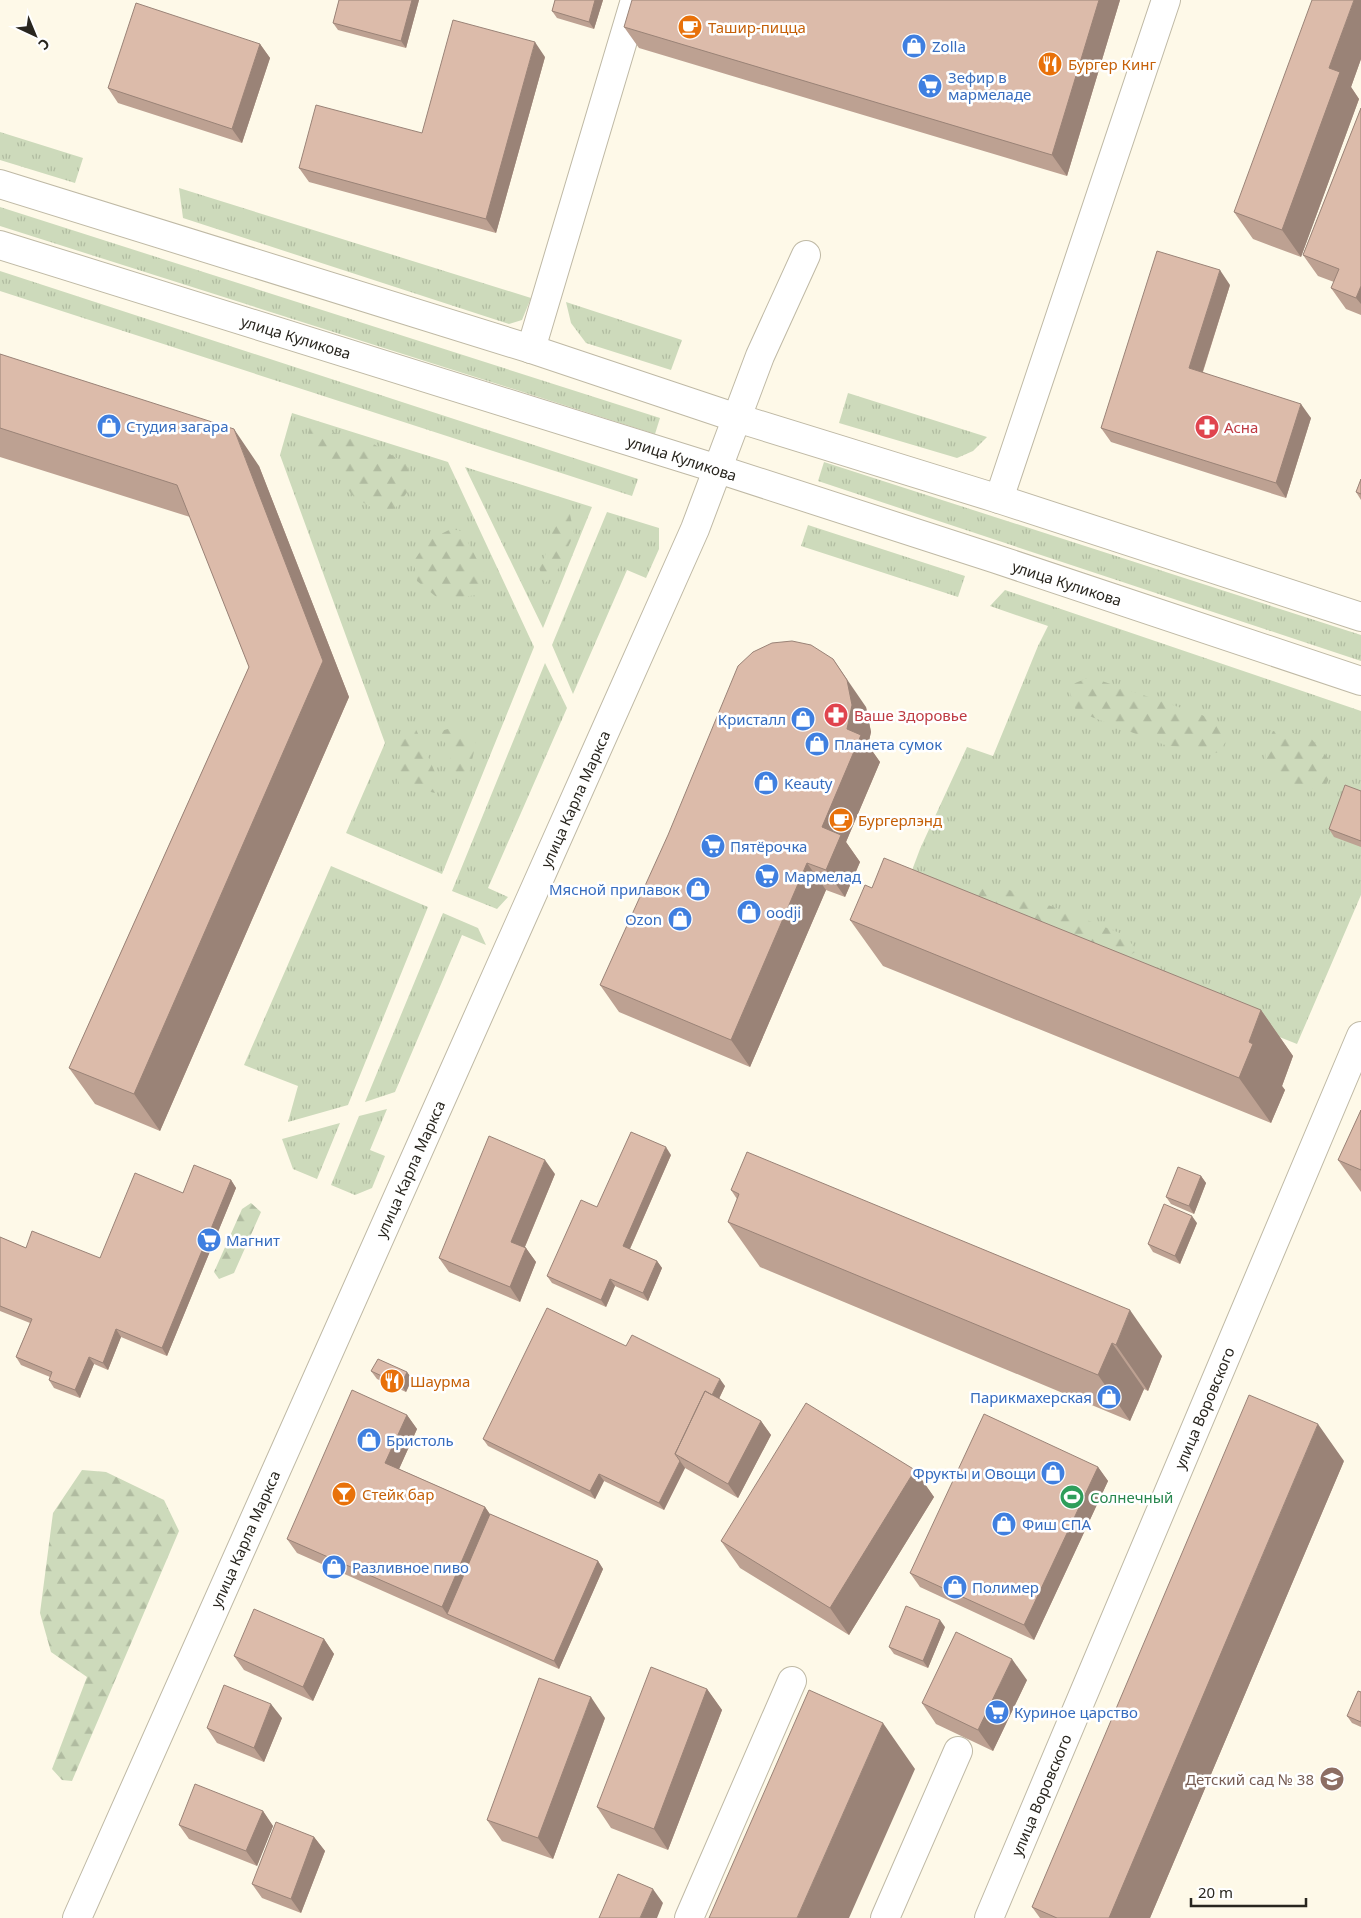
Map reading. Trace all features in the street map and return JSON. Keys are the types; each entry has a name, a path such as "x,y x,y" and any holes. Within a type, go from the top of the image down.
{"main road":[{"path":"531,349 635,0"},
{"path":"998,499 1166,0"},
{"path":"0,184 531,349 737,418 998,499 1361,617"},
{"name":"улица Куликова","path":"0,245 718,469 987,556 1361,681"},
{"name":"улица Карла Маркса","path":"77,1918 695,529 760,356 806,255"},
{"name":"улица Воровского","path":"989,1918 1361,1036"},
{"path":"689,1918 792,1681"},
{"path":"885,1918 958,1751"}],"green space":[{"path":"0,132 83,158 75,183 0,160"},
{"path":"179,188 531,298 522,320 509,324 183,218"},
{"path":"0,207 660,418 655,434 0,226"},
{"path":"0,271 638,479 632,496 0,291"},
{"path":"566,302 682,340 671,370 586,343 571,323"},
{"path":"848,393 987,437 973,451 957,458 839,423"},
{"path":"292,413 448,462 534,647 442,874 346,833 385,743 280,455"},
{"path":"310,426 372,443 406,464 414,483 388,518 353,496 308,435"},
{"path":"824,462 1361,635 1361,661 818,481"},
{"path":"465,467 592,507 543,628"},
{"path":"607,512 659,528 659,549 646,578 627,570 573,694 552,645"},
{"path":"570,514 574,534 557,571 545,583 539,568 552,541 547,515"},
{"path":"808,525 965,576 958,597 801,546"},
{"path":"451,529 462,531 484,573 477,595 440,600 417,581 414,561 427,541"},
{"path":"1005,590 1361,711 1361,895 1297,1044 905,889 920,849 967,747 993,756 1048,626 990,606"},
{"path":"545,663 567,708 488,888 508,897 497,909 452,891"},
{"path":"1090,677 1202,715 1232,731 1219,753 1165,745 1076,711 1068,686"},
{"path":"461,725 476,743 468,777 457,776 441,731"},
{"path":"415,727 437,777 435,793 399,784 400,734"},
{"path":"1273,731 1308,735 1334,765 1324,791 1283,783 1265,765 1266,745"},
{"path":"331,866 428,907 348,1105 288,1122 298,1086 244,1065"},
{"path":"994,884 1125,935 1137,951 1116,963 958,895 972,885"},
{"path":"443,913 478,928 486,945 462,935 395,1092 365,1102"},
{"path":"387,1109 370,1150 385,1156 372,1188 355,1195 331,1185 359,1116"},
{"path":"340,1123 317,1179 293,1169 282,1139"},
{"path":"251,1203 261,1212 234,1273 219,1279 214,1272 242,1209"},
{"path":"82,1470 106,1472 164,1500 179,1531 72,1781 62,1780 52,1769 87,1677 51,1652 40,1613 53,1513"}],"building":[{"path":"339,0 412,0 401,41 333,23"},
{"path":"555,0 595,0 589,22 552,11"},
{"name":"Зефир в мармеладе","path":"632,0 1099,0 1052,155 624,27"},
{"path":"1312,0 1354,0 1329,68 1340,72 1282,230 1234,212"},
{"path":"136,3 260,44 232,129 108,88"},
{"path":"453,20 535,42 486,219 299,168 316,105 422,133"},
{"path":"1361,108 1361,286 1356,298 1331,288 1339,269 1303,255"},
{"path":"1157,251 1220,270 1189,368 1301,404 1276,483 1101,428"},
{"path":"0,354 234,429 323,661 134,1094 69,1068 249,667 177,485 0,428"},
{"path":"1361,479 1361,494 1356,492"},
{"name":"Мармелад","path":"792,641 811,645 833,659 847,680 852,705 847,729 861,735 822,827 841,835 826,870 807,863 731,1040 600,985 668,835 738,666 753,652 772,643"},
{"path":"1345,785 1361,791 1361,841 1329,829"},
{"path":"884,858 1261,1010 1249,1042 1253,1044 1239,1078 850,920 865,885 872,888"},
{"path":"1361,1110 1361,1170 1338,1160"},
{"path":"631,1132 666,1147 623,1246 657,1261 643,1293 610,1279 601,1300 547,1276 581,1200 597,1207"},
{"path":"489,1136 545,1160 511,1242 526,1248 510,1287 439,1258"},
{"path":"747,1152 1130,1310 1116,1345 1112,1343 1098,1375 728,1222 739,1194 731,1190"},
{"path":"194,1165 231,1180 162,1348 116,1329 103,1363 89,1357 75,1390 49,1380 52,1372 16,1357 32,1319 0,1306 0,1237 26,1248 32,1231 100,1258 135,1173 183,1193"},
{"path":"1178,1167 1201,1176 1189,1206 1166,1197"},
{"path":"1164,1204 1192,1216 1175,1256 1148,1244"},
{"path":"547,1308 626,1346 632,1335 720,1379 712,1395 705,1391 675,1454 680,1461 659,1503 599,1474 590,1491 483,1439"},
{"path":"378,1359 407,1372 401,1385 371,1371"},
{"path":"352,1390 407,1415 385,1463 485,1507 442,1607 287,1539"},
{"path":"705,1391 761,1421 728,1484 675,1454"},
{"path":"1249,1395 1318,1424 1109,1918 1057,1918 1032,1907"},
{"path":"806,1403 915,1470 830,1608 721,1541"},
{"path":"984,1414 1098,1467 1024,1625 910,1573"},
{"path":"490,1514 598,1561 554,1661 447,1614"},
{"path":"906,1606 940,1620 923,1661 889,1647"},
{"path":"254,1609 324,1639 303,1687 234,1656"},
{"path":"956,1632 1012,1659 978,1730 922,1703"},
{"path":"651,1667 707,1689 654,1829 597,1807"},
{"path":"539,1678 591,1697 538,1838 487,1820"},
{"path":"224,1685 271,1704 254,1748 207,1728"},
{"path":"809,1690 883,1723 797,1918 709,1918"},
{"path":"1358,1691 1361,1692 1361,1722 1347,1716"},
{"path":"195,1784 263,1811 246,1851 179,1825"},
{"path":"276,1822 314,1837 291,1899 252,1884"},
{"path":"618,1874 653,1889 640,1918 599,1918"}],"place":[{"name":"Ташир-пицца","path":"690,27"},
{"name":"Zolla","path":"914,46"},
{"name":"Бургер Кинг","path":"1050,64"},
{"name":"Зефир в мармеладе","path":"930,86"},
{"name":"Студия загара","path":"109,426"},
{"name":"Асна","path":"1207,427"},
{"name":"Ваше Здоровье","path":"836,715"},
{"name":"Кристалл","path":"803,719"},
{"name":"Планета сумок","path":"817,744"},
{"name":"Keauty","path":"766,783"},
{"name":"Бургерлэнд","path":"841,820"},
{"name":"Пятёрочка","path":"713,846"},
{"name":"Мармелад","path":"767,876"},
{"name":"Мясной прилавок","path":"698,889"},
{"name":"oodji","path":"749,912"},
{"name":"Ozon","path":"680,919"},
{"name":"Магнит","path":"209,1240"},
{"name":"Шаурма","path":"392,1381"},
{"name":"Парикмахерская","path":"1109,1397"},
{"name":"Бристоль","path":"369,1440"},
{"name":"Фрукты и Овощи","path":"1053,1473"},
{"name":"Стейк бар","path":"344,1494"},
{"name":"Солнечный","path":"1072,1497"},
{"name":"Фиш СПА","path":"1004,1524"},
{"name":"Разливное пиво","path":"334,1567"},
{"name":"Полимер","path":"955,1587"},
{"name":"Куриное царство","path":"997,1712"},
{"name":"Детский сад № 38","path":"1332,1779"}]}
